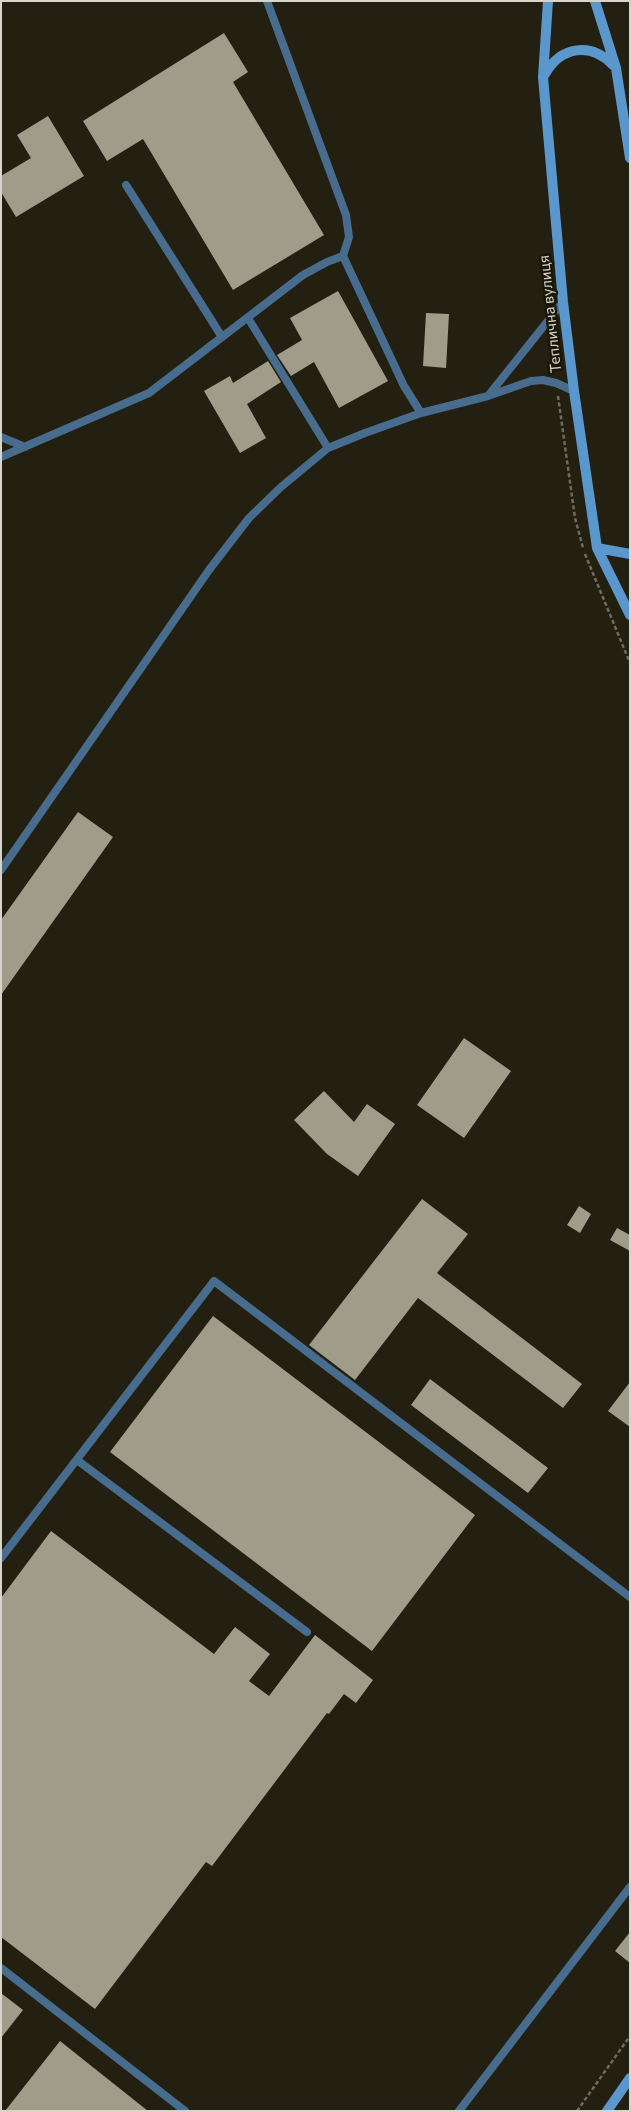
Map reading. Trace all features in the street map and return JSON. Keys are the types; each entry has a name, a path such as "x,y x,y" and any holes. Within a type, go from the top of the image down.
{"main road":[{"name":"Теплична вулиця","path":"548,1 543,78 562,302 597,548 630,615"},
{"path":"595,1 616,68 630,158"},
{"path":"543,78 550,64 562,55 576,50 591,51 605,57 616,68"},
{"path":"597,548 630,554"},
{"path":"607,2111 630,2078"}],"lane":[{"path":"267,1 346,215 349,237 343,256 404,386 421,413"},
{"path":"126,185 222,337"},
{"path":"1,457 149,394 303,275 343,256"},
{"path":"488,396 562,302"},
{"path":"248,318 328,448"},
{"path":"1,870 209,570 249,518 281,487 328,448 421,413 488,396 531,381 542,380 556,383 574,391"},
{"path":"1,437 25,447"},
{"path":"1,1558 214,1281 630,1597"},
{"path":"77,1460 307,1632"},
{"path":"460,2111 630,1887"},
{"path":"1,1968 186,2111"}],"path":[{"path":"556,383 575,518 588,565 630,663"},
{"path":"577,2111 630,2036"}],"building":[{"path":"224,33 248,72 233,82 324,235 233,290 143,139 107,161 83,121"},
{"path":"48,116 84,176 16,217 1,192 1,176 31,158 17,135"},
{"path":"338,291 388,381 339,408 314,362 291,376 277,355 302,340 290,318"},
{"path":"426,313 449,314 446,368 423,366"},
{"path":"268,361 281,382 247,404 266,438 240,453 204,391 230,376 233,383"},
{"path":"78,812 113,837 1,995 1,920"},
{"path":"464,1038 511,1071 464,1138 417,1105"},
{"path":"324,1091 354,1122 367,1104 395,1124 358,1176 327,1154 294,1120"},
{"path":"422,1199 468,1234 437,1273 582,1384 563,1408 418,1298 355,1380 309,1345"},
{"path":"579,1206 591,1214 580,1233 567,1225"},
{"path":"617,1228 630,1235 630,1251 610,1240"},
{"path":"213,1316 475,1515 372,1651 110,1452"},
{"path":"430,1379 548,1468 528,1493 411,1405"},
{"path":"630,1382 630,1427 608,1411"},
{"path":"51,1531 214,1654 235,1627 270,1654 249,1681 269,1696 315,1635 373,1680 356,1703 344,1694 329,1714 327,1713 212,1866 206,1862 95,2009 1,1937 1,1598"},
{"path":"630,1932 630,1963 615,1951"},
{"path":"1,1993 23,2010 1,2038"},
{"path":"60,2041 148,2111 5,2111"}]}
